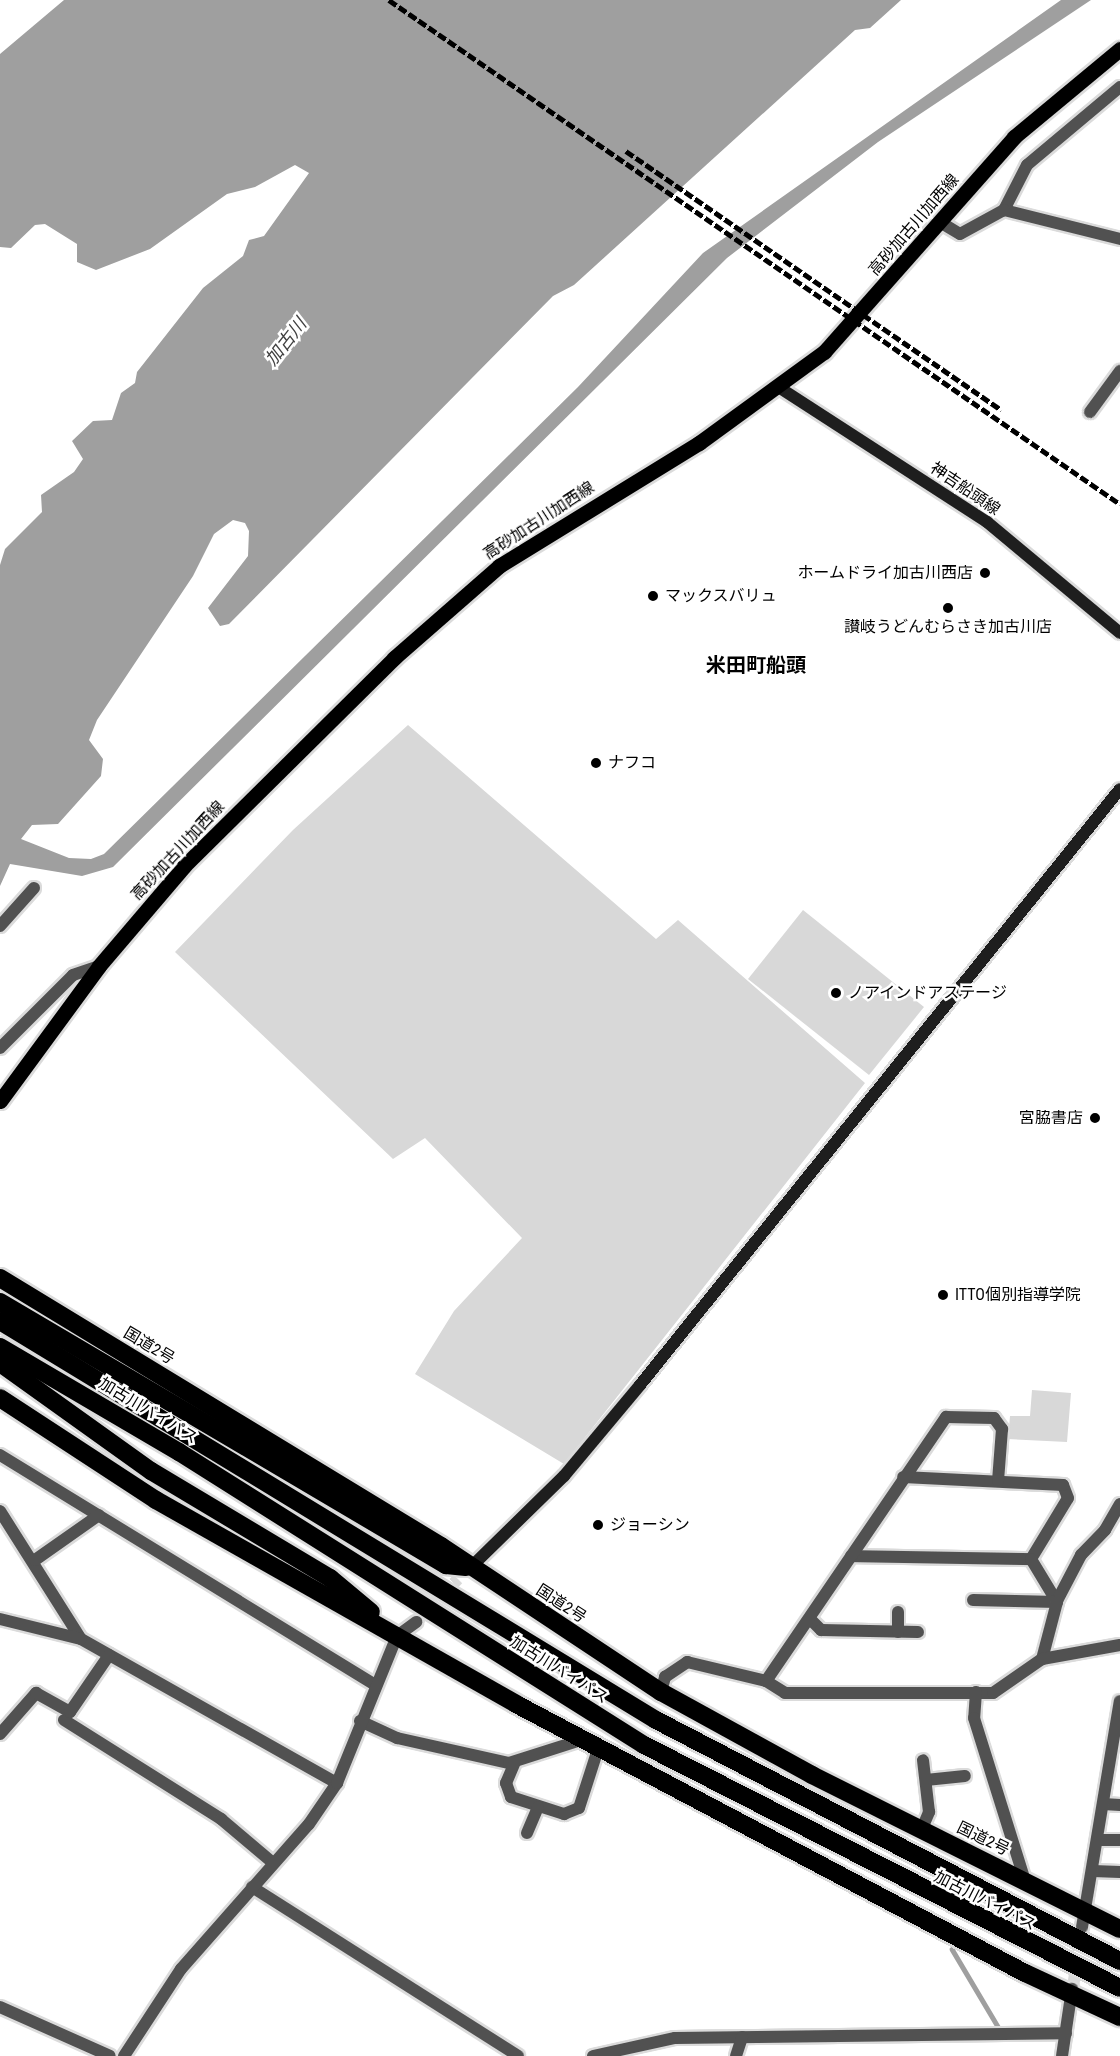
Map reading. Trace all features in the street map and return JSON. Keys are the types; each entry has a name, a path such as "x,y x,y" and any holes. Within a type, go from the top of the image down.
{"highway":[{"name":"国道2号","path":"0,1278 464,1573 661,1692 921,1831 1025,1881 1084,1921 1120,1929"},
{"path":"0,1302 446,1565 464,1573"},
{"name":"加古川バイパス","path":"0,1321 656,1720 1120,1961"},
{"name":"加古川バイパス","path":"0,1347 179,1452 644,1745 1120,1988"},
{"path":"0,1364 151,1471 330,1578 397,1636"},
{"path":"0,1398 156,1500 581,1740 1120,2017"}],"main road":[{"name":"高砂加古川加西線","path":"0,1101 99,966 184,866 394,658 499,566 780,388 824,352 1014,137 1120,49"}],"street":[{"path":"940,222 960,234 1004,210 1027,165 1120,87"},
{"path":"1004,210 1120,238"},
{"path":"1090,412 1120,371"},
{"name":"神吉船頭線","path":"780,388 987,522 1120,633"},
{"path":"464,1573 564,1476 640,1385 1120,789"},
{"path":"0,926 34,888"},
{"path":"0,1048 73,975 99,966"},
{"path":"766,1681 946,1417 994,1418 1002,1429 998,1482"},
{"path":"0,1455 373,1684"},
{"path":"903,1477 1063,1485 1068,1498 1031,1559"},
{"path":"1042,1659 1057,1600 1081,1555 1120,1504"},
{"path":"0,1510 35,1560 36,1571 81,1639"},
{"path":"35,1560 99,1515"},
{"path":"851,1556 1031,1559"},
{"path":"1031,1559 1057,1600"},
{"path":"973,1600 1057,1600"},
{"path":"898,1612 898,1632"},
{"path":"0,1619 81,1639 337,1783"},
{"path":"810,1619 821,1630 918,1632"},
{"path":"124,2056 181,1969 309,1824 337,1783 373,1684 397,1636 416,1622"},
{"path":"661,1692 665,1677 687,1662 766,1681 785,1693 976,1692 1007,1688 1042,1659 1120,1645"},
{"path":"0,1734 36,1693 70,1712 109,1655"},
{"path":"976,1692 974,1718 1025,1881"},
{"path":"1084,1921 1120,1701"},
{"path":"64,1720 221,1819 273,1863"},
{"path":"360,1721 397,1738 515,1762 581,1740"},
{"path":"515,1762 506,1783 511,1797 564,1814 579,1809 598,1749"},
{"path":"921,1831 929,1812 923,1760"},
{"path":"926,1780 965,1776"},
{"path":"1102,1804 1120,1805"},
{"path":"527,1833 538,1807"},
{"path":"1098,1840 1120,1840"},
{"path":"1093,1870 1120,1872"},
{"path":"252,1887 499,2051 518,2056"},
{"path":"1062,2056 1072,1991"},
{"path":"0,2007 110,2056"},
{"path":"593,2056 642,2042 742,2037 1065,2033"},
{"path":"736,2056 742,2037"}],"shaded area":[{"path":"408,725 656,939 678,920 865,1083 564,1464 415,1374 454,1311 522,1238 425,1138 393,1159 175,952 293,830"},
{"name":"ノアインドアステージ","path":"803,910 924,1007 869,1075 748,979"},
{"path":"1032,1390 1071,1393 1067,1442 1008,1439 1010,1416 1030,1416"}],"water":[{"name":"加古川","path":"64,0 901,0 870,28 855,30 574,285 553,296 229,624 220,626 208,608 248,556 249,531 245,523 233,520 214,534 193,576 97,720 89,740 103,759 101,776 58,824 32,825 21,839 69,858 91,859 104,854 578,387 703,253 1061,0 1091,0 878,142 727,258 113,867 82,876 10,864 0,886 0,565 5,549 42,512 41,495 74,472 83,459 72,441 93,421 112,420 121,393 135,383 137,372 203,288 243,256 249,240 264,236 309,173 295,165 255,187 227,194 150,249 96,270 77,262 77,244 45,224 35,225 11,248 0,247 0,54"}],"waterway":[{"path":"952,1949 999,2028"}],"tunnel":[{"path":"416,1622 458,1579"},
{"path":"1073,1987 1081,1935"}],"railway":[{"path":"389,0 1120,504"},
{"path":"626,151 1001,410"}],"place":[{"name":"ホームドライ加古川西店","path":"985,573"},
{"name":"マックスバリュ","path":"653,596"},
{"name":"讃岐うどんむらさき加古川店","path":"948,608"},
{"name":"ナフコ","path":"596,763"},
{"name":"ノアインドアステージ","path":"836,993"},
{"name":"宮脇書店","path":"1095,1118"},
{"name":"ITTO個別指導学院","path":"943,1295"},
{"name":"ジョーシン","path":"598,1525"}],"district":[{"name":"米田町船頭","path":"756,665"}]}
